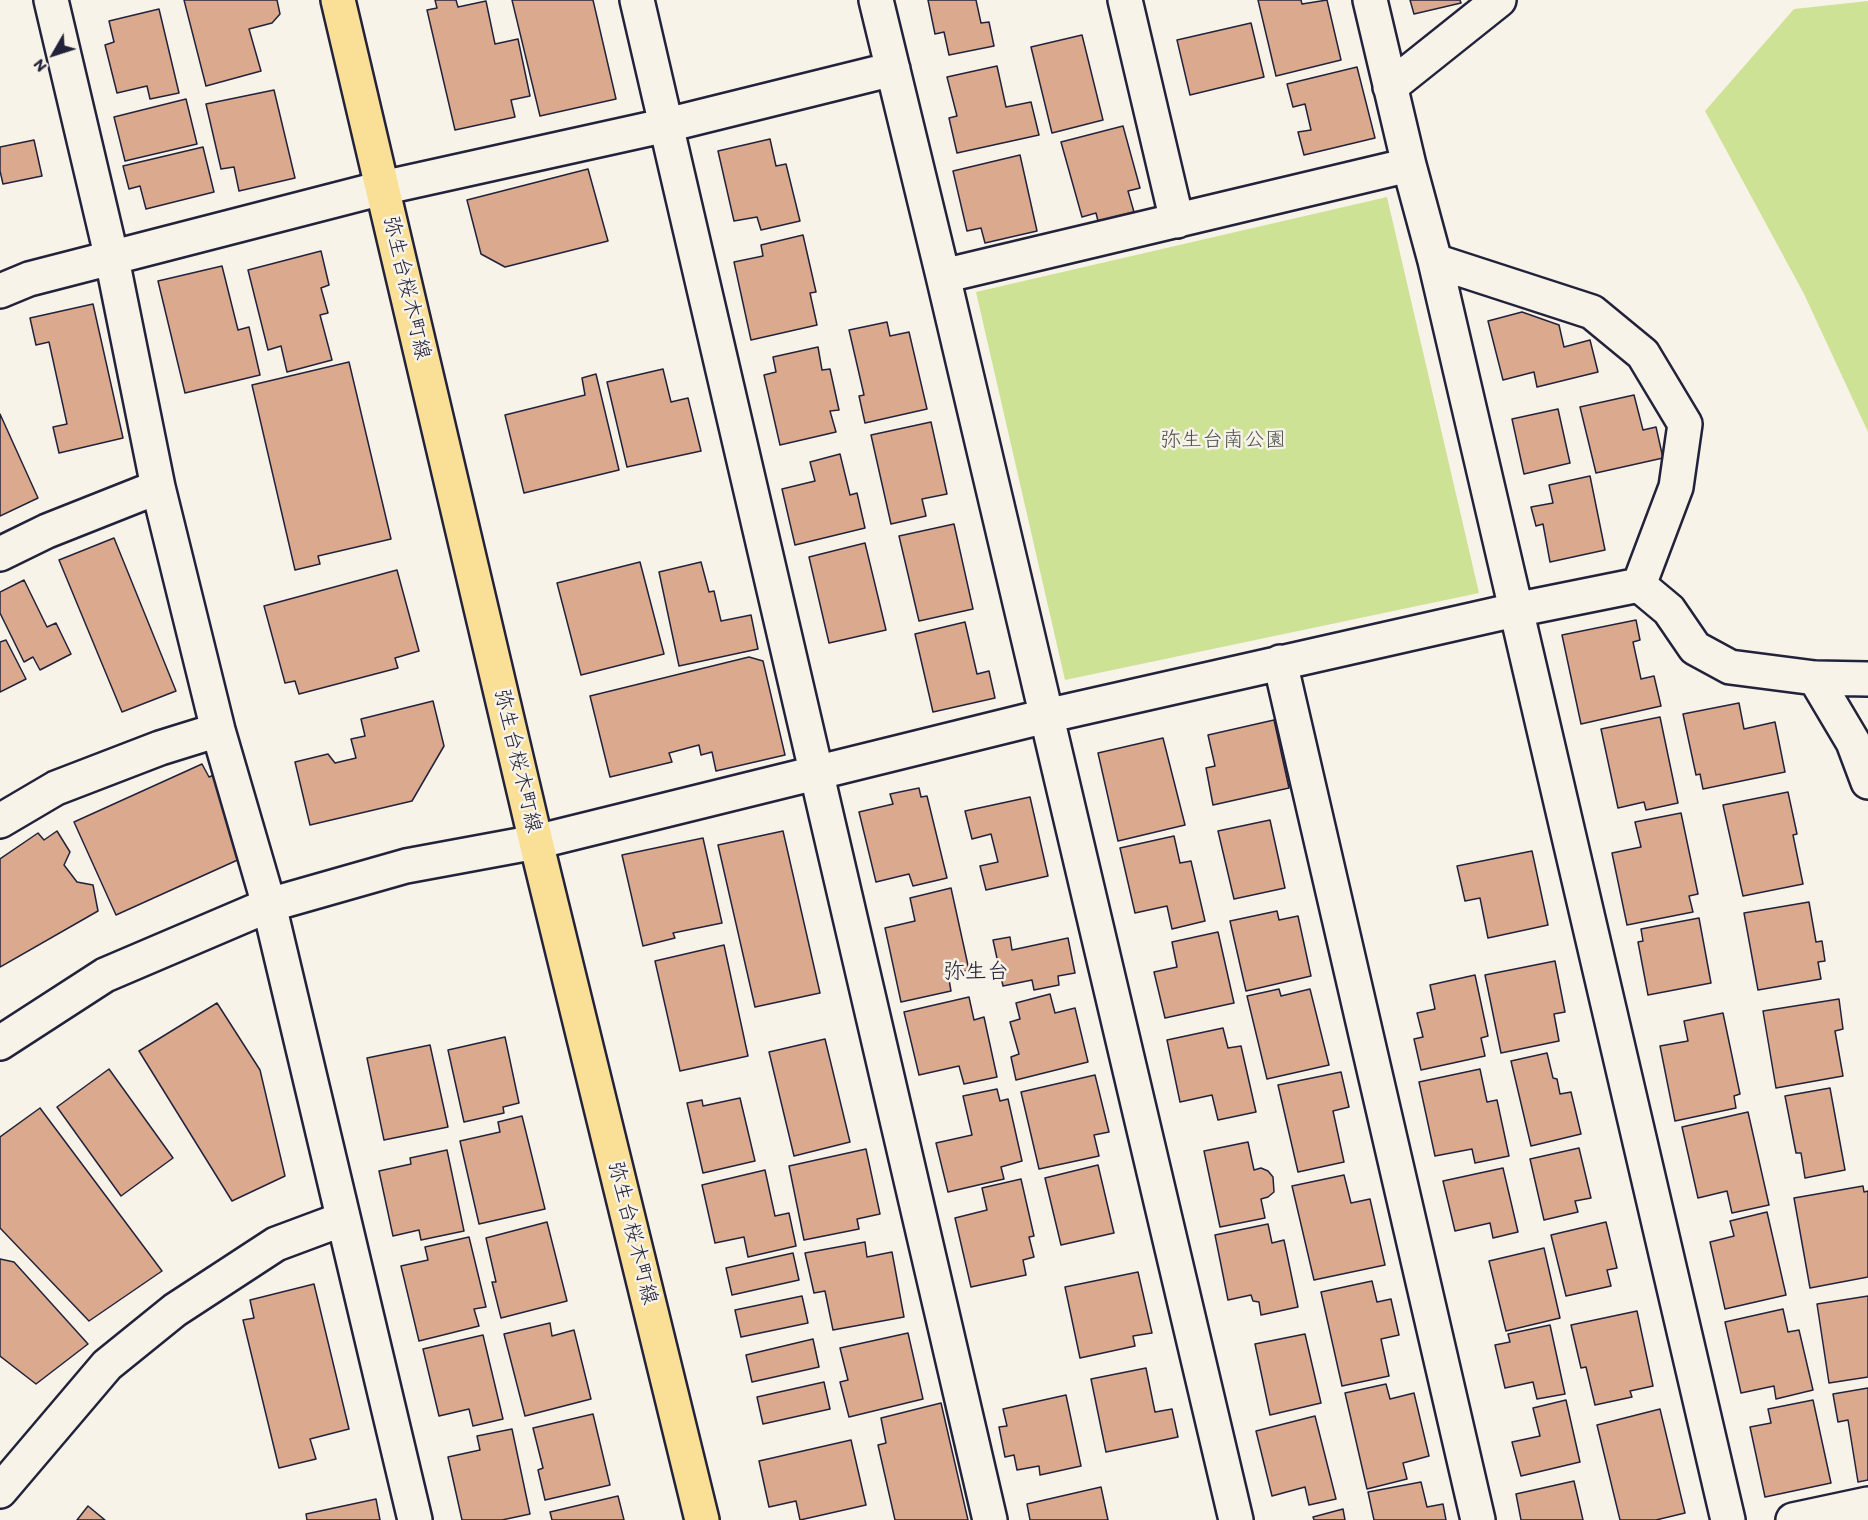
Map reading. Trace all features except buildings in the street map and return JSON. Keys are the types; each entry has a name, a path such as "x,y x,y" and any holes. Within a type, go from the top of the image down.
{"main road":[{"name":"弥生台桜木町線","path":"338,0 536,842 702,1520"}],"street":[{"path":"51,0 112,259 158,487 218,730 269,905 414,1520"},
{"path":"637,0 990,1520"},
{"path":"876,0 1236,1520"},
{"path":"1125,0 1177,221"},
{"path":"1370,0 1409,165 1435,261 1728,1520"},
{"path":"1390,87 1499,0"},
{"path":"0,291 29,279 382,188 667,125 893,69"},
{"path":"943,276 1409,165"},
{"path":"1435,261 1592,312 1643,354 1685,423 1676,487 1639,585"},
{"path":"0,554 47,531 158,487"},
{"path":"0,1043 105,975 269,905 406,866 536,842 1046,716 1515,610 1639,585"},
{"path":"1639,585 1669,610 1695,648 1730,667 1815,678 1868,679"},
{"path":"1280,662 1478,1520"},
{"path":"1815,678 1853,742 1868,782"},
{"path":"0,821 56,788 160,748 218,730"},
{"path":"0,1491 107,1365 175,1310 276,1244 343,1219"},
{"path":"1793,1520 1868,1504"}],"green space":[{"path":"1868,1 1868,432 1804,294 1705,111 1794,9"},
{"name":"弥生台南公園","path":"1387,197 1479,593 1065,680 976,292"}],"district":[{"name":"弥生台","path":"976,972"}]}
